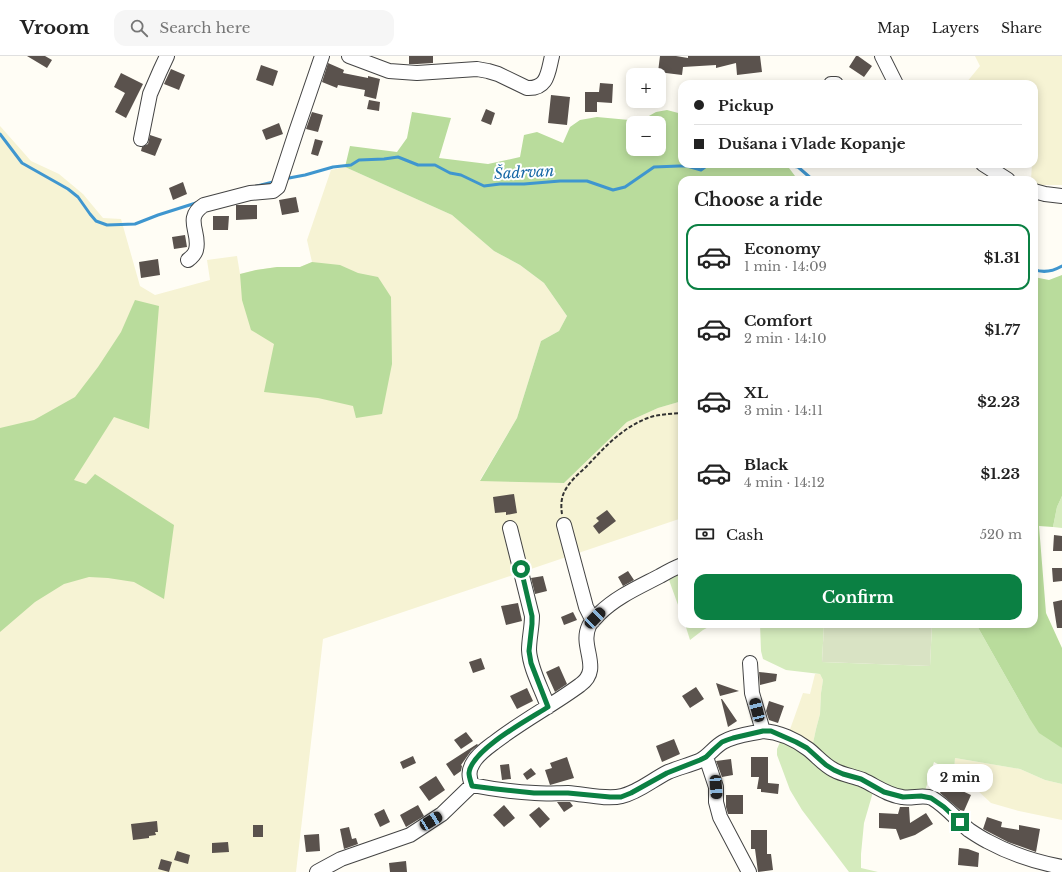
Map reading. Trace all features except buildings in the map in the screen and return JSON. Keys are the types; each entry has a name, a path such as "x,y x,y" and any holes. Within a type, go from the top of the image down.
{"street":[{"path":"141,139 150,94 167,56"},
{"path":"188,260 194,255 196,249 197,242 193,219 198,208 204,205 250,193 273,191 278,187 322,56"},
{"path":"349,56 389,71 417,73 477,69 498,74 527,88 532,88 541,85 546,79 552,56"},
{"path":"882,56 894,80"},
{"path":"988,168 1002,176"},
{"path":"1038,192 1062,196"},
{"path":"564,525 586,607 593,621"},
{"path":"510,528 532,616 529,651 531,663 548,707"},
{"path":"472,786 469,775 472,763 478,756 510,731 583,683 590,675 590,660 586,640 589,626 606,607 625,594 678,567"},
{"path":"750,664 752,693 763,731"},
{"path":"472,786 534,793 568,793 621,797 667,773 706,757 722,742 763,731 771,731 807,748 834,770 861,779 884,792 903,797 921,796 931,798 944,807 971,831 1003,850 1022,857 1062,867"},
{"path":"706,757 716,787 716,802 720,817 749,872"},
{"path":"317,872 341,859 410,834 442,814 472,786"}],"path":[{"path":"564,525 561,507 562,496 570,483 607,445 627,428 643,420 663,414 678,412"}],"shaded area":[{"path":"975,56 1062,56 1062,185 1038,185 1038,176 1031,176 1032,168 1038,168 1038,80 968,80 980,66"},
{"path":"0,126 31,161 59,174 83,194 103,218 121,219 140,286 155,295 210,280 207,260 237,256 240,274 277,267 300,267 312,262 307,240 331,170 345,167 452,215 494,251 520,265 544,283 567,316 559,331 541,341 517,418 480,480 564,483 627,422 658,408 678,402 678,519 323,639 296,872 0,872"},
{"path":"815,674 820,674 823,680 820,714 813,743 788,735 803,693 810,694"},
{"path":"955,758 1020,769 1045,780 1062,784 1062,820 1019,811 991,803 977,790 975,784 954,773"}],"green space":[{"path":"667,110 678,113 678,168 789,168 795,176 678,176 678,402 658,408 627,422 564,483 480,481 517,418 541,341 559,331 567,316 544,283 520,265 494,251 452,215 345,167 350,146 397,152 407,138 412,112 451,118 439,158 488,164 520,157 524,135 537,132 563,143 570,127 580,120 597,117 626,120 626,156 666,156 666,116 649,116 656,112"},
{"path":"312,262 340,265 358,273 378,277 391,297 392,364 382,414 356,418 353,406 318,398 264,392 274,344 251,330 242,300 240,274 277,267 300,267"},
{"path":"1062,275 1062,496 1057,507 1053,527 1039,526 1046,613 1062,648 1062,748 1039,733 978,628 1038,628 1038,278 1049,280"},
{"path":"135,300 159,306 149,429 114,417 74,480 86,484 95,474 174,525 164,599 134,582 89,577 64,584 35,602 0,632 0,428 34,420 75,397 98,367 121,332"},
{"path":"1062,496 1062,528 1053,527 1057,507"},
{"path":"678,575 678,605 669,580"},
{"path":"686,628 707,628 703,630 690,640"},
{"path":"760,628 824,628 822,662 930,666 932,628 978,628 1028,716 1062,748 1062,784 1045,780 1020,769 955,758 954,773 934,762 925,791 893,790 875,778 863,773 850,771 834,764 813,743 820,714 823,680 820,674 786,670 763,659 761,651"},
{"path":"824,628 932,628 930,666 822,662"},
{"path":"781,740 873,792 864,823 861,868 878,872 849,872 802,810 790,790 777,755 777,749"}],"waterway":[{"path":"0,134 22,163 68,189 78,197 96,221 107,225 135,224 199,202"},
{"name":"Šadrvan","path":"289,178 333,167 351,165 359,160 398,157 418,165 435,165 450,173 461,175 484,186 560,181 587,181 613,190 625,187 654,167 678,166"},
{"name":"Šadrvan","path":"694,168 701,170 704,168"},
{"name":"Šadrvan","path":"799,168 808,176"},
{"path":"257,186 273,182"},
{"name":"Šadrvan","path":"1038,271 1048,271 1062,266"}],"route":[{"path":"521,569 532,616 529,651 531,663 548,707 510,731 478,756 472,763 470,769 469,775 472,786 534,793 568,793 621,797 667,773 706,757 722,742 763,731 771,731 807,748 834,770 861,779 884,792 910,798 921,796 931,798 938,802 960,822"}]}
